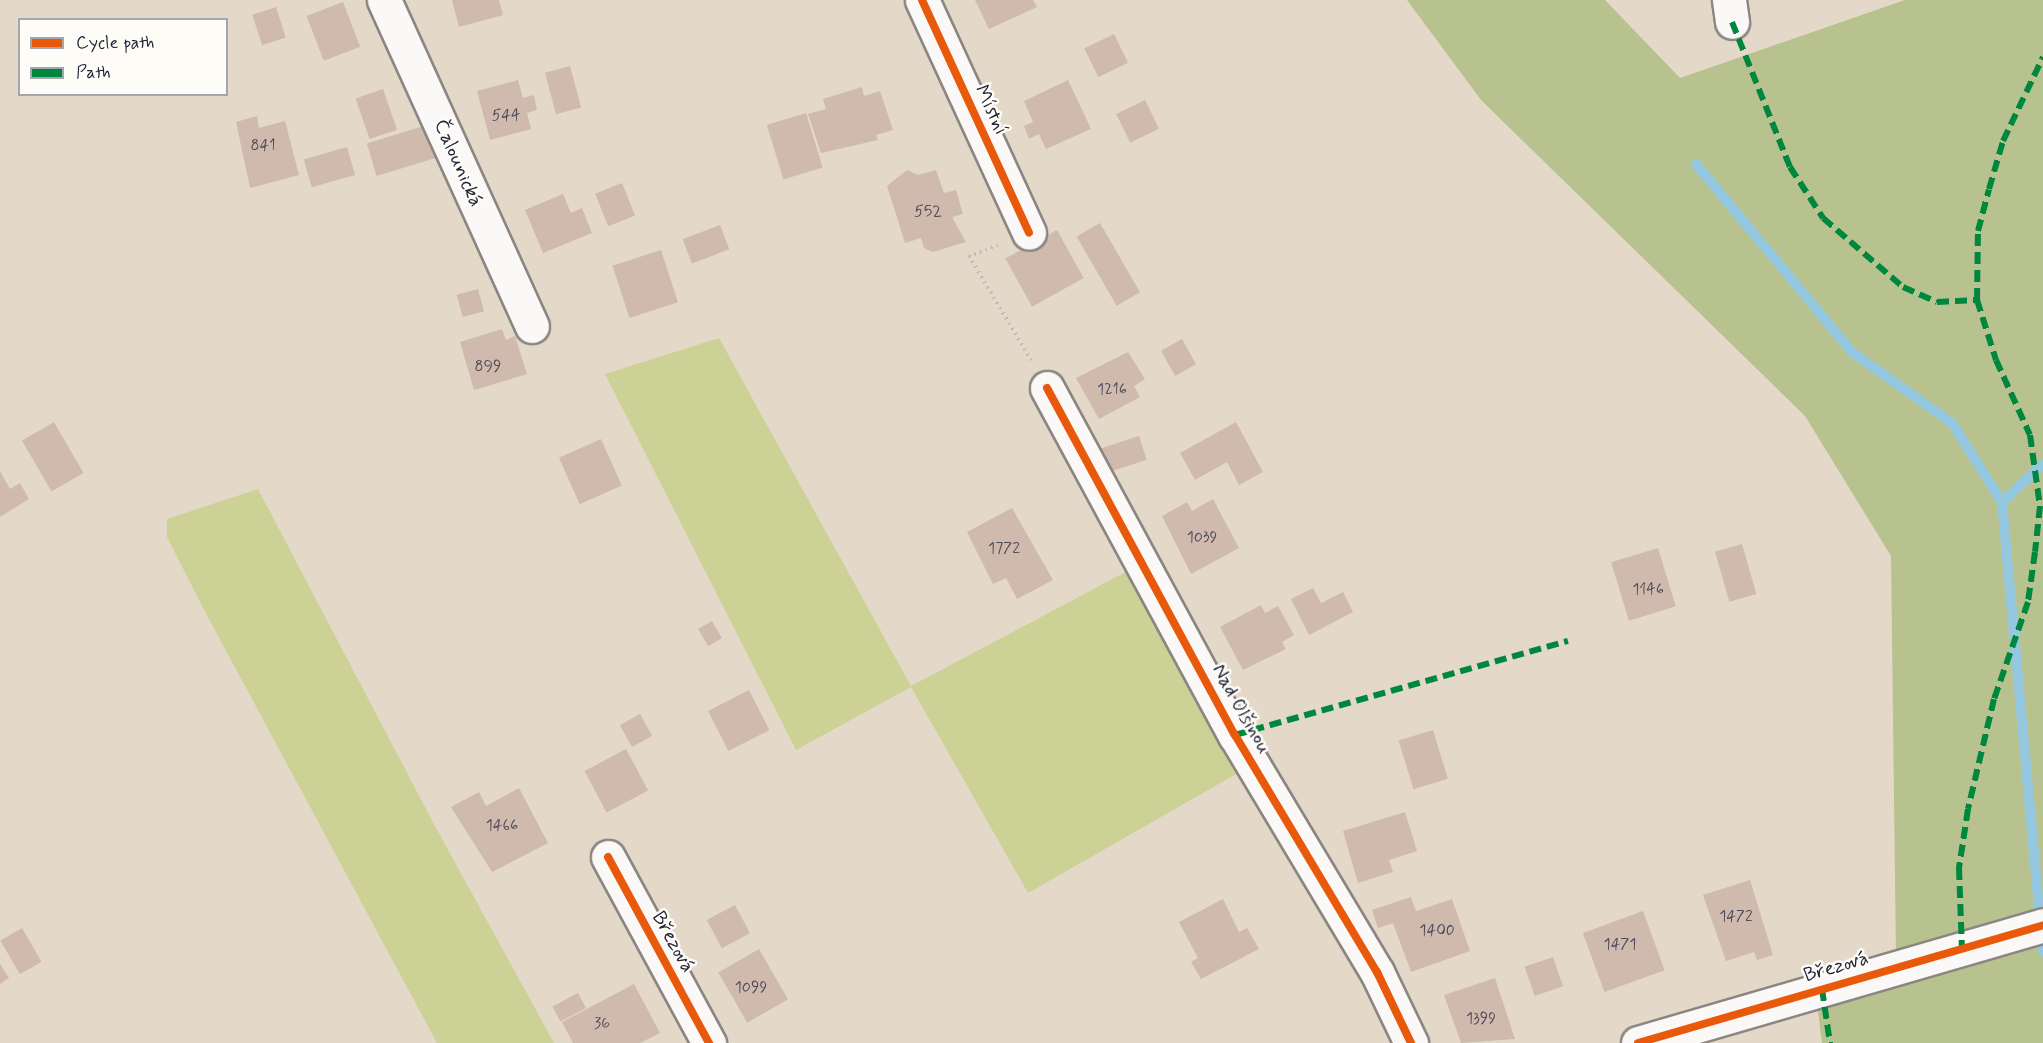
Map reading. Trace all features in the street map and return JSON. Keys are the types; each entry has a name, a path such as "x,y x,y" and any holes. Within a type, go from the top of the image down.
{"street":[{"name":"Čalounická","path":"384,0 532,326"},
{"name":"Místní","path":"922,0 1029,233"},
{"name":"Nad Olšinou","path":"1047,388 1230,724 1377,972 1411,1043"},
{"name":"Březová","path":"608,857 709,1043"},
{"name":"Březová","path":"1638,1043 2031,929"}],"path":[{"path":"1029,233 969,256 1047,388"}],"green space":[{"path":"1407,0 1605,0 1680,78 1905,0 2043,0 2043,915 1896,959 1891,556 1805,416 1481,100"},
{"path":"719,338 911,686 1133,568 1243,770 1028,893 911,687 796,750 605,374"},
{"path":"258,489 435,826 554,1043 437,1043 202,606 167,537 167,519"},
{"path":"2043,936 2043,1043 1822,1043 1816,996"}],"building":[{"path":"452,0 499,0 503,15 459,27"},
{"path":"975,0 1033,0 1037,7 989,29"},
{"path":"343,2 360,47 324,61 307,16"},
{"path":"276,7 286,37 262,45 252,15"},
{"path":"1114,34 1128,63 1098,77 1084,48"},
{"path":"570,66 581,108 556,114 545,73"},
{"path":"518,80 523,98 534,95 537,110 527,113 531,129 490,140 477,91"},
{"path":"1068,80 1091,129 1046,149 1039,134 1029,139 1024,126 1033,122 1024,101"},
{"path":"862,87 864,96 880,91 893,130 876,135 878,140 821,153 808,114 826,109 823,99"},
{"path":"383,89 397,130 370,139 356,98"},
{"path":"1145,100 1159,129 1130,143 1116,114"},
{"path":"806,113 823,168 783,179 767,125"},
{"path":"257,116 259,128 285,121 299,175 250,188 236,122"},
{"path":"427,125 437,158 377,176 367,143"},
{"path":"347,147 355,175 312,187 304,159"},
{"path":"907,170 918,175 936,170 944,193 956,190 963,214 952,217 966,242 933,252 924,248 921,238 905,243 887,186"},
{"path":"622,183 635,215 608,226 595,194"},
{"path":"563,194 571,213 582,208 592,233 543,253 525,210"},
{"path":"1100,223 1140,292 1117,306 1077,237"},
{"path":"720,225 729,249 692,264 683,239"},
{"path":"1057,230 1084,278 1032,307 1005,259"},
{"path":"661,250 678,302 629,318 612,266"},
{"path":"478,289 484,311 463,317 457,295"},
{"path":"502,329 506,340 515,336 527,374 474,390 460,342"},
{"path":"1182,339 1196,364 1175,376 1161,351"},
{"path":"1128,352 1145,379 1134,386 1140,397 1099,419 1076,378"},
{"path":"54,422 84,473 51,492 22,440"},
{"path":"1236,422 1263,472 1239,485 1227,462 1195,480 1180,453"},
{"path":"1139,436 1147,460 1108,472 1100,449"},
{"path":"601,439 622,486 580,504 559,458"},
{"path":"0,471 10,489 20,483 29,499 0,517"},
{"path":"1213,499 1239,548 1191,574 1162,516 1187,502 1192,511"},
{"path":"1012,508 1053,580 1017,599 1006,578 993,584 967,532"},
{"path":"1742,544 1756,594 1729,602 1715,552"},
{"path":"1658,548 1676,606 1629,621 1611,562"},
{"path":"1313,588 1321,603 1343,592 1353,612 1309,635 1291,599"},
{"path":"1261,605 1265,613 1278,606 1294,635 1282,642 1286,649 1243,670 1220,627"},
{"path":"712,621 722,638 708,646 698,629"},
{"path":"749,690 769,730 728,751 708,711"},
{"path":"640,714 652,736 632,747 620,725"},
{"path":"1433,730 1448,779 1413,789 1399,741"},
{"path":"626,749 648,790 607,813 585,771"},
{"path":"519,788 548,843 492,872 451,807 479,792 486,806"},
{"path":"1405,812 1417,851 1389,860 1393,872 1358,883 1343,831"},
{"path":"1750,880 1773,955 1757,960 1754,952 1726,961 1703,895"},
{"path":"1411,897 1416,911 1452,899 1470,951 1411,972 1393,923 1378,928 1372,910"},
{"path":"1223,899 1239,932 1247,928 1259,949 1201,979 1191,962 1198,958 1179,922"},
{"path":"735,905 750,933 722,948 707,920"},
{"path":"1643,911 1665,970 1604,992 1583,933"},
{"path":"22,928 42,962 20,974 0,940"},
{"path":"759,949 788,999 747,1023 718,972"},
{"path":"1553,957 1563,986 1535,996 1525,967"},
{"path":"0,964 9,978 0,984"},
{"path":"1495,978 1515,1039 1461,1043 1444,995"},
{"path":"634,984 660,1033 640,1043 573,1043 562,1022"},
{"path":"578,993 586,1008 560,1022 552,1007"}],"waterway":[{"path":"1696,164 1852,352 1952,423 2002,502"},
{"path":"2043,464 2002,502 2043,951"}],"marked path":[{"path":"1732,22 1790,167 1823,218 1903,287 1937,302 1977,300 1996,360 2030,435 2040,506 2035,552 2028,602 1994,699 1968,809 1959,868 1962,948"},
{"path":"1977,300 1978,231 1989,189 2003,141 2043,57"},
{"path":"1235,735 1568,641"},
{"path":"1822,989 1830,1043"}],"cycle path":[{"path":"922,0 1029,233"},
{"path":"1047,388 1235,735 1377,972 1411,1043"},
{"path":"608,857 709,1043"},
{"path":"1638,1043 2043,925"}]}
